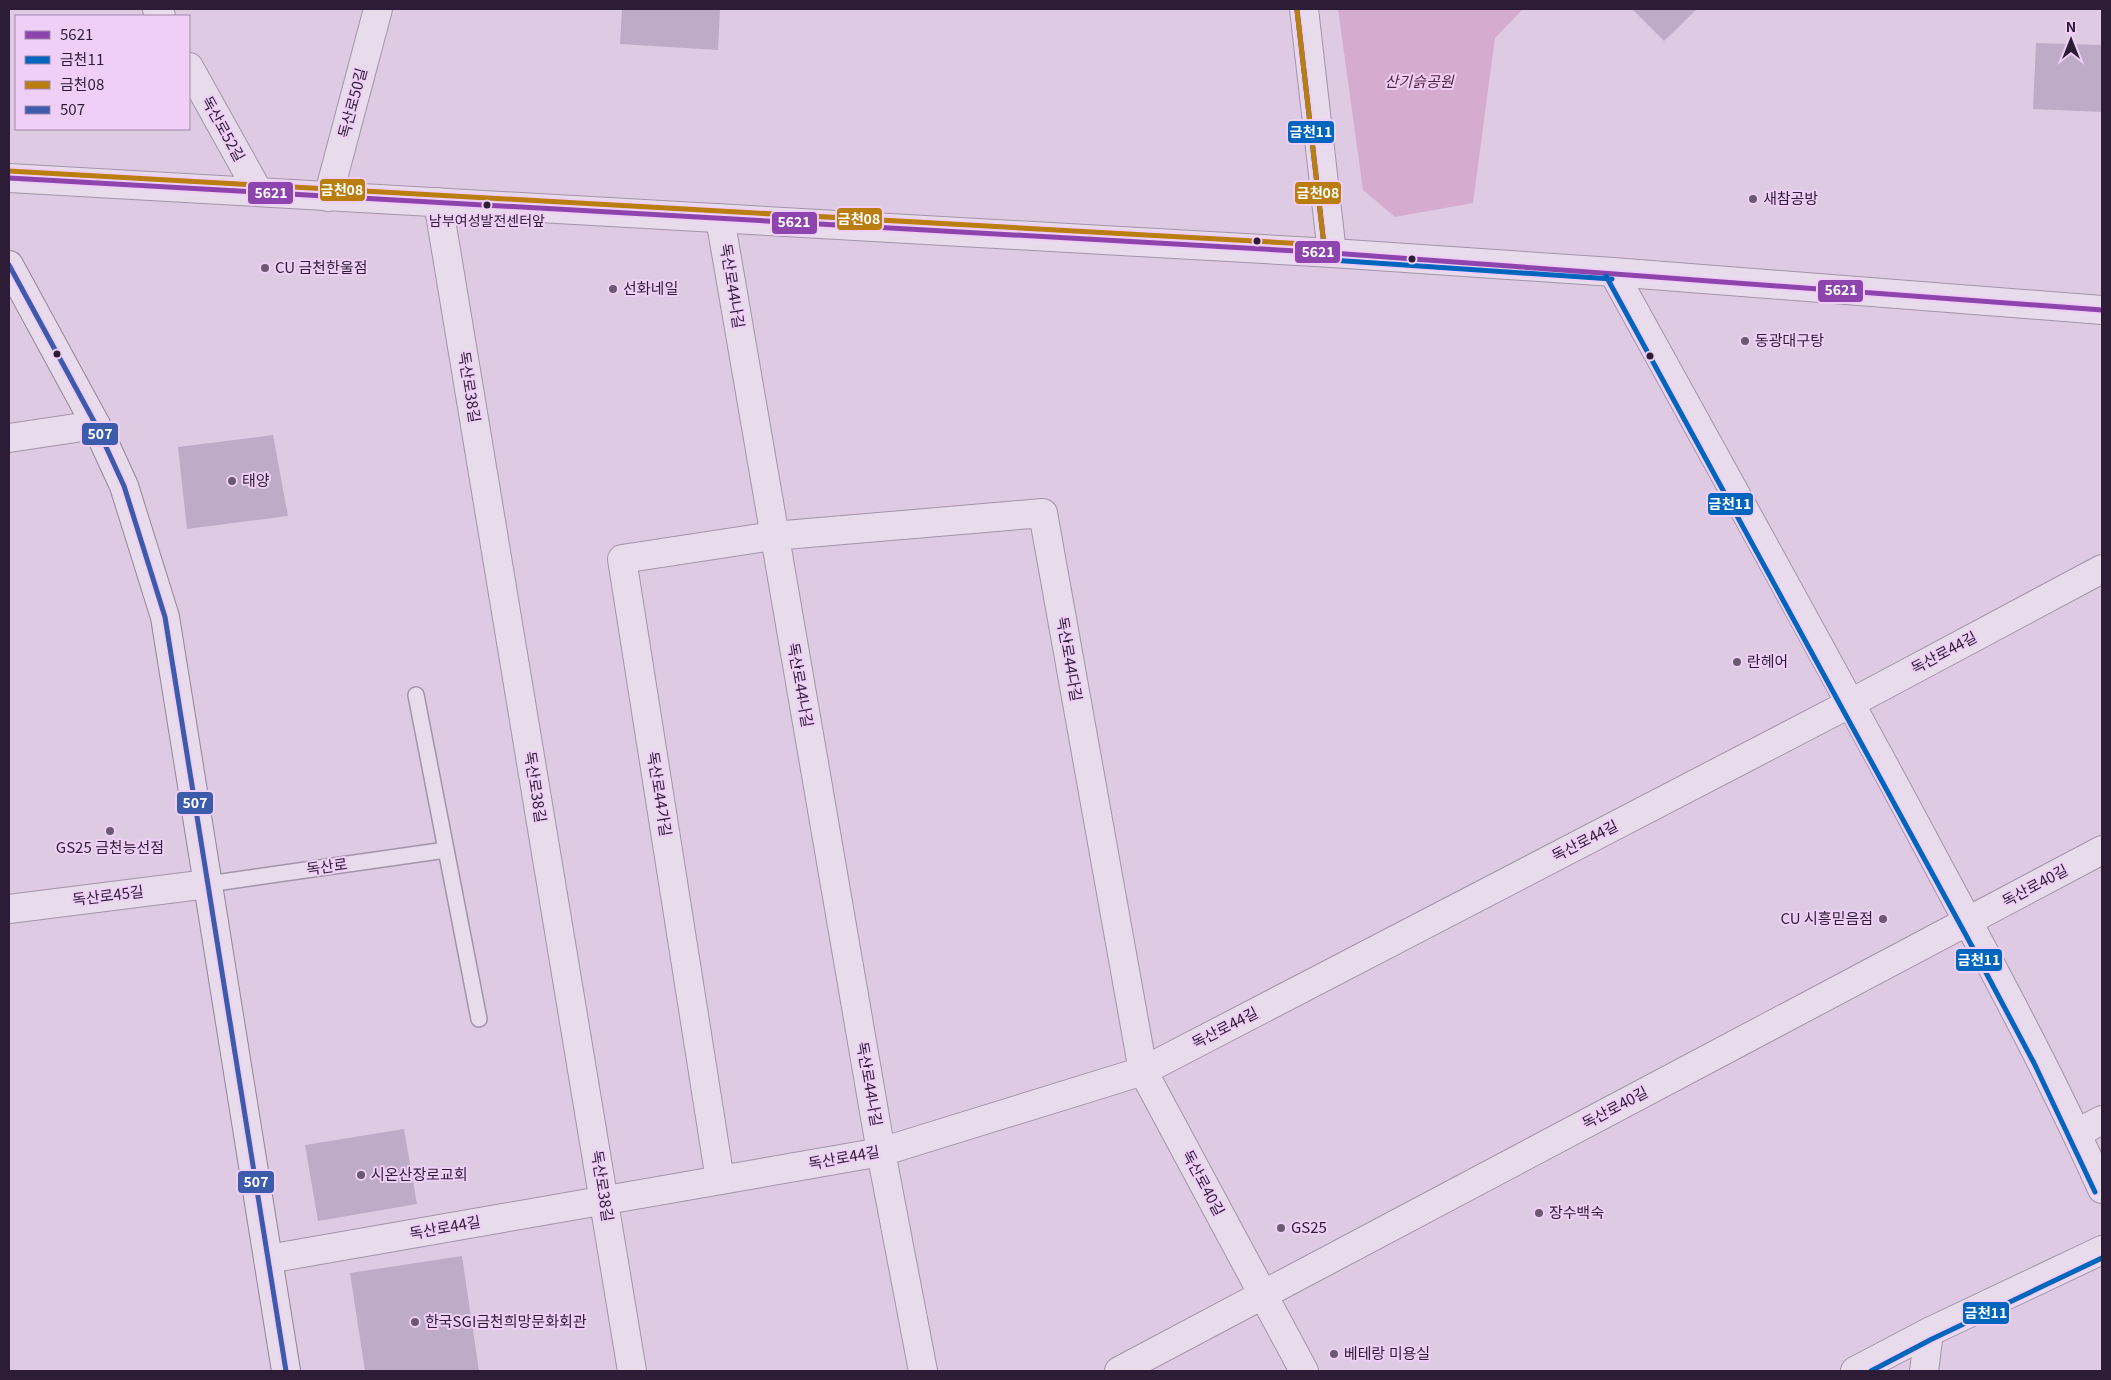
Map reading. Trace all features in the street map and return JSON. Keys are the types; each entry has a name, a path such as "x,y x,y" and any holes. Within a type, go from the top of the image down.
{"street":[{"path":"1304,9 1332,253"},
{"name":"독산로50길","path":"328,196 376,10"},
{"name":"독산로52길","path":"190,69 258,191"},
{"path":"9,178 1332,253 1613,272 2102,310"},
{"name":"독산로38길","path":"438,202 632,1371"},
{"name":"독산로44나길","path":"720,218 881,1152"},
{"path":"9,265 96,425 124,486 165,617 286,1371"},
{"path":"1613,272 1851,703 1968,922 2077,1133 2102,1189"},
{"path":"9,438 96,425"},
{"name":"독산로44다길","path":"774,536 1043,513 1143,1071"},
{"name":"독산로44가길","path":"720,1180 622,560 774,536"},
{"name":"독산로44길","path":"268,1259 881,1152 1143,1071 1851,703 2102,569"},
{"name":"독산로40길","path":"1119,1371 2102,850"},
{"name":"독산로45길","path":"9,909 208,884"},
{"name":"독산로40길","path":"1143,1071 1263,1295"},
{"path":"2077,1133 2102,1120"},
{"path":"881,1152 923,1371"},
{"path":"1855,1371 1929,1332 2102,1250"},
{"path":"1263,1295 1304,1371"},
{"path":"1924,1371 1929,1332"}],"lane":[{"path":"416,695 479,1019"},
{"name":"독산로","path":"208,884 446,850"}],"green space":[{"name":"산기슭공원","path":"1338,9 1523,9 1495,38 1473,203 1395,217 1363,190"}],"building":[{"path":"622,9 720,9 718,50 620,44"},
{"path":"1632,9 1697,9 1664,41"},
{"path":"2036,43 2102,45 2102,112 2033,109"},
{"name":"태양","path":"273,435 288,516 187,529 178,447"},
{"name":"시온산장로교회","path":"404,1129 417,1204 318,1221 305,1145"},
{"name":"한국SGI금천희망문화회관","path":"462,1256 479,1371 365,1371 350,1273"}],"transit line":[{"name":"금천11","path":"1297,10 1325,254"},
{"name":"금천08","path":"9,171 1324,245 1297,10"},
{"name":"5621","path":"9,178 1332,253 2102,310"},
{"name":"금천11","path":"1331,260 1612,279"},
{"name":"507","path":"9,265 96,425 124,486 165,617 286,1371"},
{"name":"금천11","path":"1606,276 1967,937 2034,1063 2095,1192"},
{"name":"금천11","path":"1871,1371 1932,1339 2102,1258"}],"place":[{"name":"새참공방","path":"1753,199"},
{"name":"남부여성발전센터앞","path":"487,205"},
{"name":"CU 금천한울점","path":"265,268"},
{"name":"선화네일","path":"613,289"},
{"name":"동광대구탕","path":"1745,341"},
{"name":"태양","path":"232,481"},
{"name":"란헤어","path":"1737,662"},
{"name":"GS25 금천능선점","path":"110,831"},
{"name":"CU 시흥믿음점","path":"1883,919"},
{"name":"시온산장로교회","path":"361,1175"},
{"name":"장수백숙","path":"1539,1213"},
{"name":"GS25","path":"1281,1228"},
{"name":"한국SGI금천희망문화회관","path":"415,1322"},
{"name":"베테랑 미용실","path":"1334,1354"}]}
